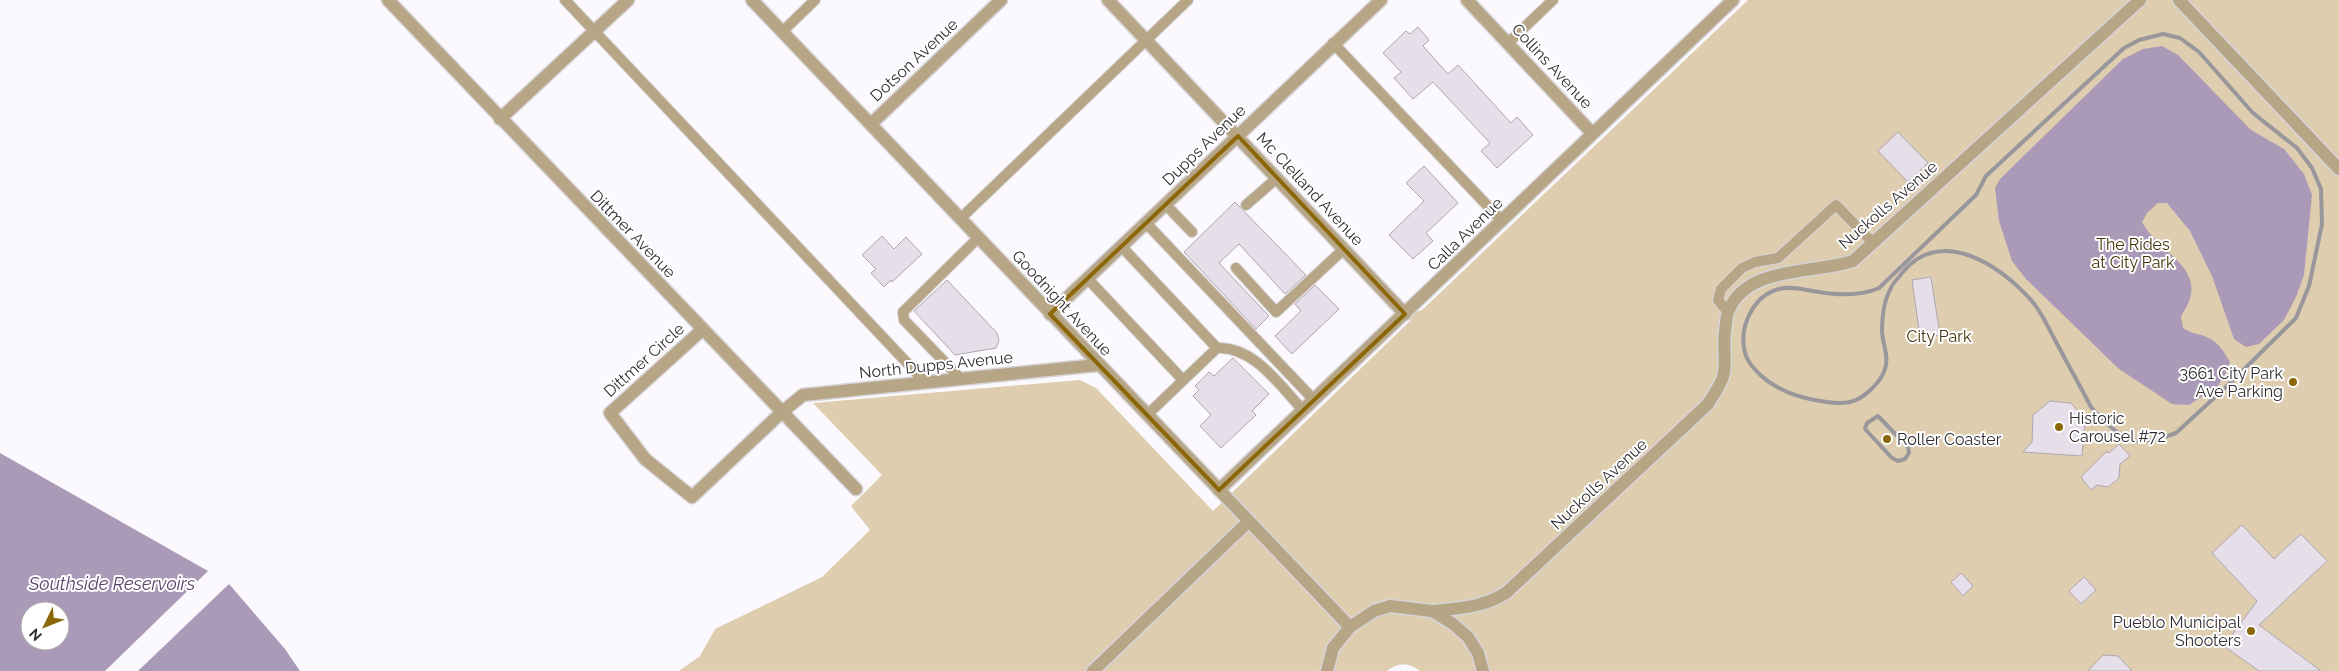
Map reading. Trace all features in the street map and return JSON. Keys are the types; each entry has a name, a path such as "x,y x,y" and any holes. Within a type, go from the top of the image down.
{"street":[{"name":"Dittmer Avenue","path":"388,0 856,489"},
{"path":"500,119 628,0"},
{"name":"Goodnight Avenue","path":"752,0 1098,365 1350,627"},
{"name":"Dotson Avenue","path":"871,124 1001,0"},
{"name":"Mc Clelland Avenue","path":"1108,0 1405,314"},
{"name":"Dupps Avenue","path":"1050,314 1381,0"},
{"name":"Collins Avenue","path":"1467,0 1592,132"},
{"name":"Calla Avenue","path":"1219,490 1502,221 1592,132 1733,0"},
{"name":"Nuckolls Avenue","path":"1327,671 1333,648 1350,627 1374,611 1390,606 1432,611 1472,607 1490,603 1506,593 1708,404 1724,374 1723,343 1728,312 1740,295 1755,282 1779,273 1835,267 1853,261 2140,0"},
{"path":"2179,0 2339,169"},
{"name":"Dittmer Circle","path":"702,330 610,413 645,459 692,497 782,412"},
{"name":"North Dupps Avenue","path":"782,412 804,395 1098,365"},
{"path":"1093,671 1248,522"},
{"path":"1432,611 1468,637 1478,652 1483,671"}],"lane":[{"path":"565,0 926,383"},
{"path":"782,32 814,0"},
{"path":"960,219 1188,0"},
{"path":"1508,43 1553,0"},
{"path":"1334,43 1502,221"},
{"path":"1246,205 1277,178"},
{"path":"1165,204 1192,232"},
{"path":"1728,312 1718,300 1721,289 1729,278 1742,268 1755,262 1778,258 1836,205 1872,243"},
{"path":"1146,223 1314,400"},
{"path":"961,379 904,320 903,312 978,238"},
{"path":"1120,246 1217,348"},
{"path":"1236,268 1276,312 1344,249"},
{"path":"1087,278 1182,380"},
{"path":"1146,415 1217,348 1229,347 1258,362 1303,410"},
{"path":"1258,362 1269,353"}],"highlighted area":[{"path":"1238,136 1405,314 1219,490 1050,314"}],"green space":[{"name":"City Park","path":"1748,0 2339,0 2339,671 1420,671 1404,664 1395,666 1387,671 679,671 700,656 715,629 822,577 870,530 851,506 882,475 813,403 1080,380 1096,388 1213,511 1410,321 1412,313 1422,310"}],"water":[{"path":"2162,46 2178,55 2251,130 2284,149 2304,174 2312,195 2304,275 2296,297 2284,320 2259,344 2246,347 2234,339 2212,276 2190,231 2167,203 2158,203 2147,213 2142,222 2150,234 2181,264 2188,275 2191,286 2190,300 2181,316 2183,328 2216,342 2230,362 2226,373 2217,387 2189,405 2172,404 2119,369 2026,279 2012,261 1999,221 1995,188 2000,179 2123,59 2143,49"},
{"name":"Southside Reservoirs","path":"0,453 208,571 105,671 0,671"},
{"path":"229,584 285,649 300,671 138,671"}],"building":[{"path":"1418,27 1429,40 1423,46 1448,74 1458,65 1511,123 1517,117 1533,135 1497,168 1481,151 1490,143 1433,82 1413,99 1394,78 1401,72 1383,53 1406,31 1410,34"},
{"path":"1898,132 1928,163 1908,182 1878,151"},
{"path":"1424,166 1458,203 1426,233 1433,241 1413,259 1389,235 1424,201 1406,183"},
{"path":"1235,202 1306,275 1285,294 1239,244 1219,263 1269,316 1256,329 1184,252"},
{"path":"882,236 894,249 906,237 922,254 884,287 871,273 876,269 862,255"},
{"path":"1931,277 1940,335 1920,337 1912,280"},
{"path":"947,280 997,333 999,341 996,348 955,355 914,311"},
{"path":"1315,285 1339,309 1292,354 1275,336 1301,311 1295,304"},
{"path":"1233,358 1269,394 1252,411 1256,415 1221,448 1200,426 1211,415 1193,396 1199,390 1195,386 1209,372 1214,376"},
{"name":"Historic Carousel #72","path":"2050,401 2071,403 2085,419 2082,456 2023,452 2032,442 2033,415"},
{"path":"2119,444 2130,456 2120,464 2119,478 2108,487 2097,485 2091,490 2081,477 2106,452 2109,453"},
{"path":"2242,525 2274,559 2301,534 2327,561 2259,625 2321,671 2259,671 2224,646 2257,601 2212,553"},
{"path":"1961,573 1973,586 1963,596 1951,582"},
{"path":"2084,577 2096,590 2081,604 2069,591"},
{"path":"2103,655 2118,656 2132,671 2088,671"}],"railway":[{"path":"2163,34 2180,38 2199,52 2253,113 2297,148 2312,168 2321,189 2322,224 2309,286 2296,318 2176,433 2156,440 2137,441 2117,432 2102,420 2091,407 2034,303 2017,286 1986,263 1969,255 1951,251 1934,252 1917,259 1893,284 1887,298 1882,321 1886,360 1885,369 1876,384 1861,397 1843,403 1805,398 1787,392 1766,380 1752,366 1746,356 1744,346 1745,325 1754,306 1761,299 1769,293 1783,288 1846,294 1863,293 1879,288 1976,195 1986,176 2124,48 2139,40 2163,34"},
{"path":"1878,416 1908,447 1909,453 1905,459 1898,461 1892,458 1865,429 1867,423 1878,416"}],"place":[{"name":"3661 City Park Ave Parking","path":"2293,382"},
{"name":"Historic Carousel #72","path":"2059,427"},
{"name":"Roller Coaster","path":"1887,439"},
{"name":"Pueblo Municipal Shooters","path":"2251,631"}],"park label":[{"name":"The Rides at City Park","path":"2133,253"}]}
